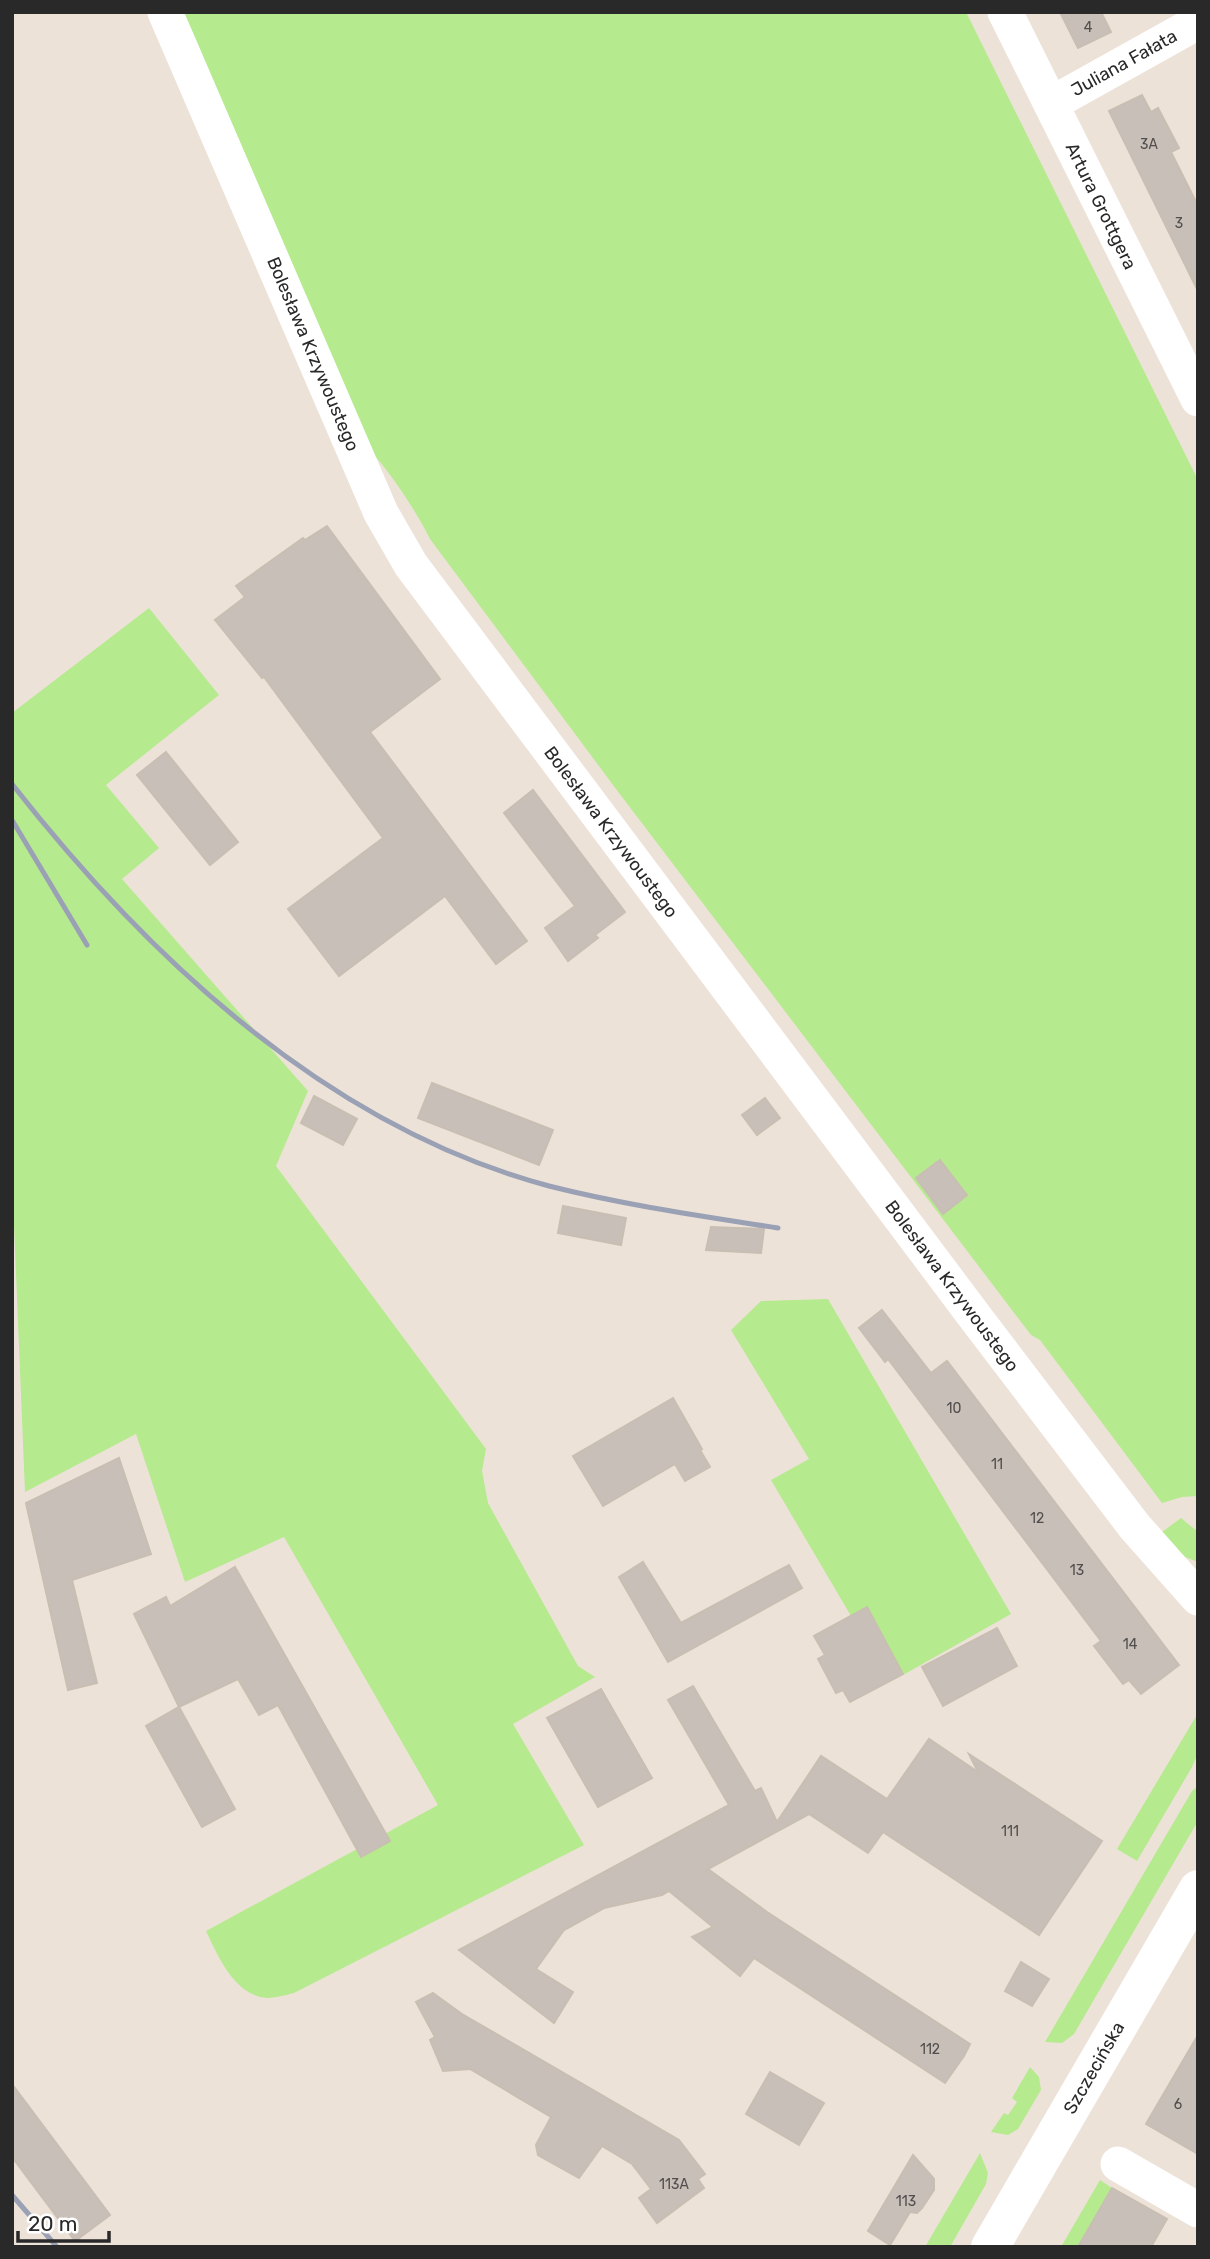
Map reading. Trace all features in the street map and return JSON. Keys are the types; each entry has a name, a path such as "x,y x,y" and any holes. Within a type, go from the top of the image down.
{"street":[{"name":"Bolesława Krzywoustego","path":"165,12 381,513 411,565 1135,1527 1192,1587"},
{"name":"Artura Grottgera","path":"1005,12 1198,399"},
{"name":"Juliana Fałata","path":"1051,104 1198,22"},
{"name":"Szczecińska","path":"990,2247 1198,1889"},
{"path":"1118,2164 1198,2210"}],"green space":[{"path":"182,12 966,12 1198,480 1198,1496 1162,1503 1040,1340 1031,1335 619,793 430,539 404,495 374,455"},
{"path":"149,608 219,695 106,785 159,848 122,879 308,1091 276,1166 486,1449 482,1471 488,1503 578,1666 595,1677 513,1724 584,1845 294,1993 270,1998 255,1995 236,1982 206,1931 438,1805 284,1537 185,1582 136,1434 25,1492 12,1176 12,713"},
{"path":"828,1299 1011,1614 903,1675 867,1607 851,1616 771,1480 809,1459 731,1330 761,1301"},
{"path":"1181,1518 1198,1532 1198,1562 1185,1557 1158,1535"},
{"path":"1198,1713 1198,1753 1137,1861 1117,1849"},
{"path":"1198,1786 1198,1821 1074,2034 1062,2043 1045,2042 1192,1791"},
{"path":"1030,2067 1039,2077 1041,2090 1018,2129 1008,2135 991,2132 1004,2113 1008,2115 1017,2102 1012,2098"},
{"path":"980,2153 988,2173 986,2184 950,2247 925,2247"},
{"path":"1100,2180 1112,2188 1078,2247 1061,2247"}],"building":[{"path":"1060,12 1101,12 1111,32 1078,48"},
{"path":"1142,95 1151,112 1158,108 1179,148 1171,152 1198,206 1198,291 1109,111"},
{"path":"327,526 440,679 370,732 527,941 496,964 445,896 339,976 288,909 383,838 264,677 262,678 215,620 245,597 236,586 303,538 305,540"},
{"path":"166,752 238,842 210,865 137,775"},
{"path":"533,790 625,912 595,935 598,938 568,961 545,928 575,906 504,813"},
{"path":"432,1083 553,1130 539,1165 418,1118"},
{"path":"314,1096 357,1119 343,1145 301,1123"},
{"path":"765,1098 780,1118 757,1135 742,1115"},
{"path":"940,1160 967,1195 943,1214 916,1178"},
{"path":"563,1206 626,1218 621,1245 558,1233"},
{"path":"711,1227 764,1229 761,1253 706,1250"},
{"path":"882,1310 931,1373 947,1361 1179,1665 1141,1694 1129,1680 1123,1684 1094,1646 1101,1641 888,1359 885,1362 859,1328"},
{"path":"673,1398 710,1467 685,1481 675,1464 603,1506 573,1456"},
{"path":"119,1458 151,1554 72,1580 97,1683 68,1690 26,1503"},
{"path":"643,1562 681,1623 789,1565 802,1588 668,1662 619,1577"},
{"path":"235,1567 390,1841 361,1857 278,1705 259,1715 238,1679 179,1707 134,1614 166,1597 170,1606"},
{"path":"867,1607 903,1674 850,1702 843,1690 836,1693 818,1659 825,1655 814,1636"},
{"path":"997,1628 1017,1666 943,1706 922,1667"},
{"path":"693,1686 755,1791 761,1788 777,1822 821,1756 887,1799 929,1739 978,1772 969,1754 1102,1841 1039,1935 883,1832 868,1853 809,1814 708,1869 767,1912 970,2044 945,2083 754,1958 740,1976 692,1937 713,1927 669,1891 604,1908 564,1930 536,1969 573,1992 554,2023 459,1950 729,1805 668,1700"},
{"path":"601,1689 652,1778 598,1807 547,1718"},
{"path":"179,1707 235,1809 202,1827 146,1726"},
{"path":"1021,1962 1049,1979 1032,2006 1005,1991"},
{"path":"433,1993 462,2014 679,2140 705,2174 698,2179 704,2188 657,2223 639,2198 651,2189 632,2164 602,2146 579,2178 538,2155 536,2145 551,2117 470,2069 443,2071 430,2040 435,2037 416,2002"},
{"path":"1198,2035 1198,2154 1146,2124"},
{"path":"770,2072 824,2103 799,2145 746,2114"},
{"path":"12,2084 110,2215 75,2241 12,2157"},
{"path":"913,2155 934,2179 934,2190 917,2213 910,2212 890,2245 868,2231"},
{"path":"1112,2188 1167,2219 1151,2247 1078,2247"}],"railway":[{"path":"12,784 123,913 184,973 249,1029 318,1079 391,1123 468,1159 549,1186 634,1204 778,1228"},
{"path":"12,820 87,945"},
{"path":"12,2195 57,2247"}]}
